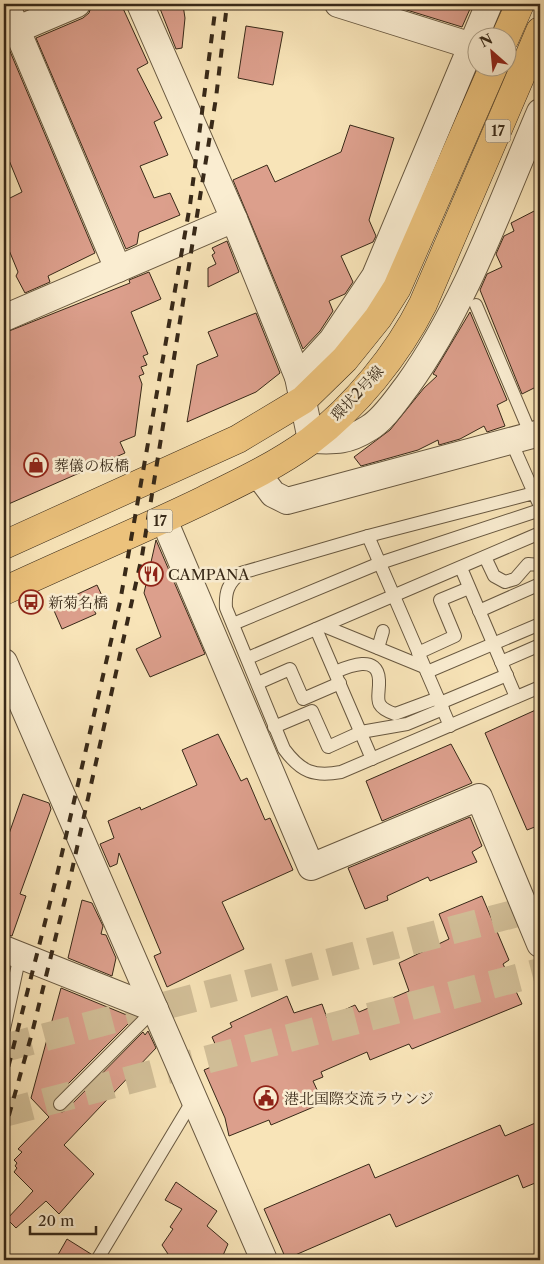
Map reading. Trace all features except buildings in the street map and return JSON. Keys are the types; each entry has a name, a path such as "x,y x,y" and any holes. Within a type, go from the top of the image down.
{"main road":[{"path":"509,28 520,4"},
{"name":"環状2号線","path":"4,591 164,520 258,474 311,440 371,382 394,352 420,310 540,31"},
{"name":"17","path":"4,545 238,439 300,388 345,359 378,318 397,288 489,78"}],"street":[{"path":"6,4 10,32 118,269"},
{"path":"10,32 77,4"},
{"path":"140,4 234,219 300,388 311,440 343,442 370,428 395,403 421,366 442,333 459,298 540,112"},
{"path":"338,4 380,10 466,44"},
{"path":"479,28 489,4"},
{"path":"300,388 375,276 466,60"},
{"path":"4,318 234,219"},
{"path":"258,474 273,494 287,501 527,436"},
{"path":"164,520 311,867 479,797 540,944"},
{"path":"4,662 264,1260"},
{"path":"12,952 155,1009"}],"lane":[{"path":"476,305 527,436 534,493 540,506"},
{"path":"534,493 368,536 241,573 233,579 228,588 226,608 284,749 295,764 310,772 326,775 341,772 540,687"},
{"path":"233,624 380,563 540,510"},
{"path":"248,658 540,534"},
{"path":"368,536 450,726"},
{"path":"485,557 494,576 505,582 515,579 522,568 528,564 540,565"},
{"path":"461,568 516,697"},
{"path":"479,611 540,584"},
{"path":"418,653 455,636 440,600 469,588"},
{"path":"320,627 378,648 425,669 540,624"},
{"path":"320,627 338,678 372,759"},
{"path":"378,648 383,631"},
{"path":"501,662 540,645"},
{"path":"258,683 290,670 303,699 360,662 369,664 378,674 380,682 377,696 380,704 384,709 395,714 440,703 507,675"},
{"path":"274,726 312,711 328,747 361,732 407,724 440,703"},
{"path":"4,1029 12,952"},
{"path":"60,1104 155,1009"},
{"path":"97,1260 193,1100"}],"tunnel":[{"path":"4,1048 540,907"},
{"path":"4,1113 540,972"}],"railway":[{"path":"4,1084 57,875 120,602 190,205 216,4"},
{"path":"4,1133 32,1033 70,879 142,556 216,98 227,4"}],"place":[{"name":"葬儀の板橋","path":"36,465"},
{"name":"CAMPANA","path":"151,574"},
{"name":"新菊名橋","path":"31,602"},
{"name":"港北国際交流ラウンジ","path":"266,1098"}]}
